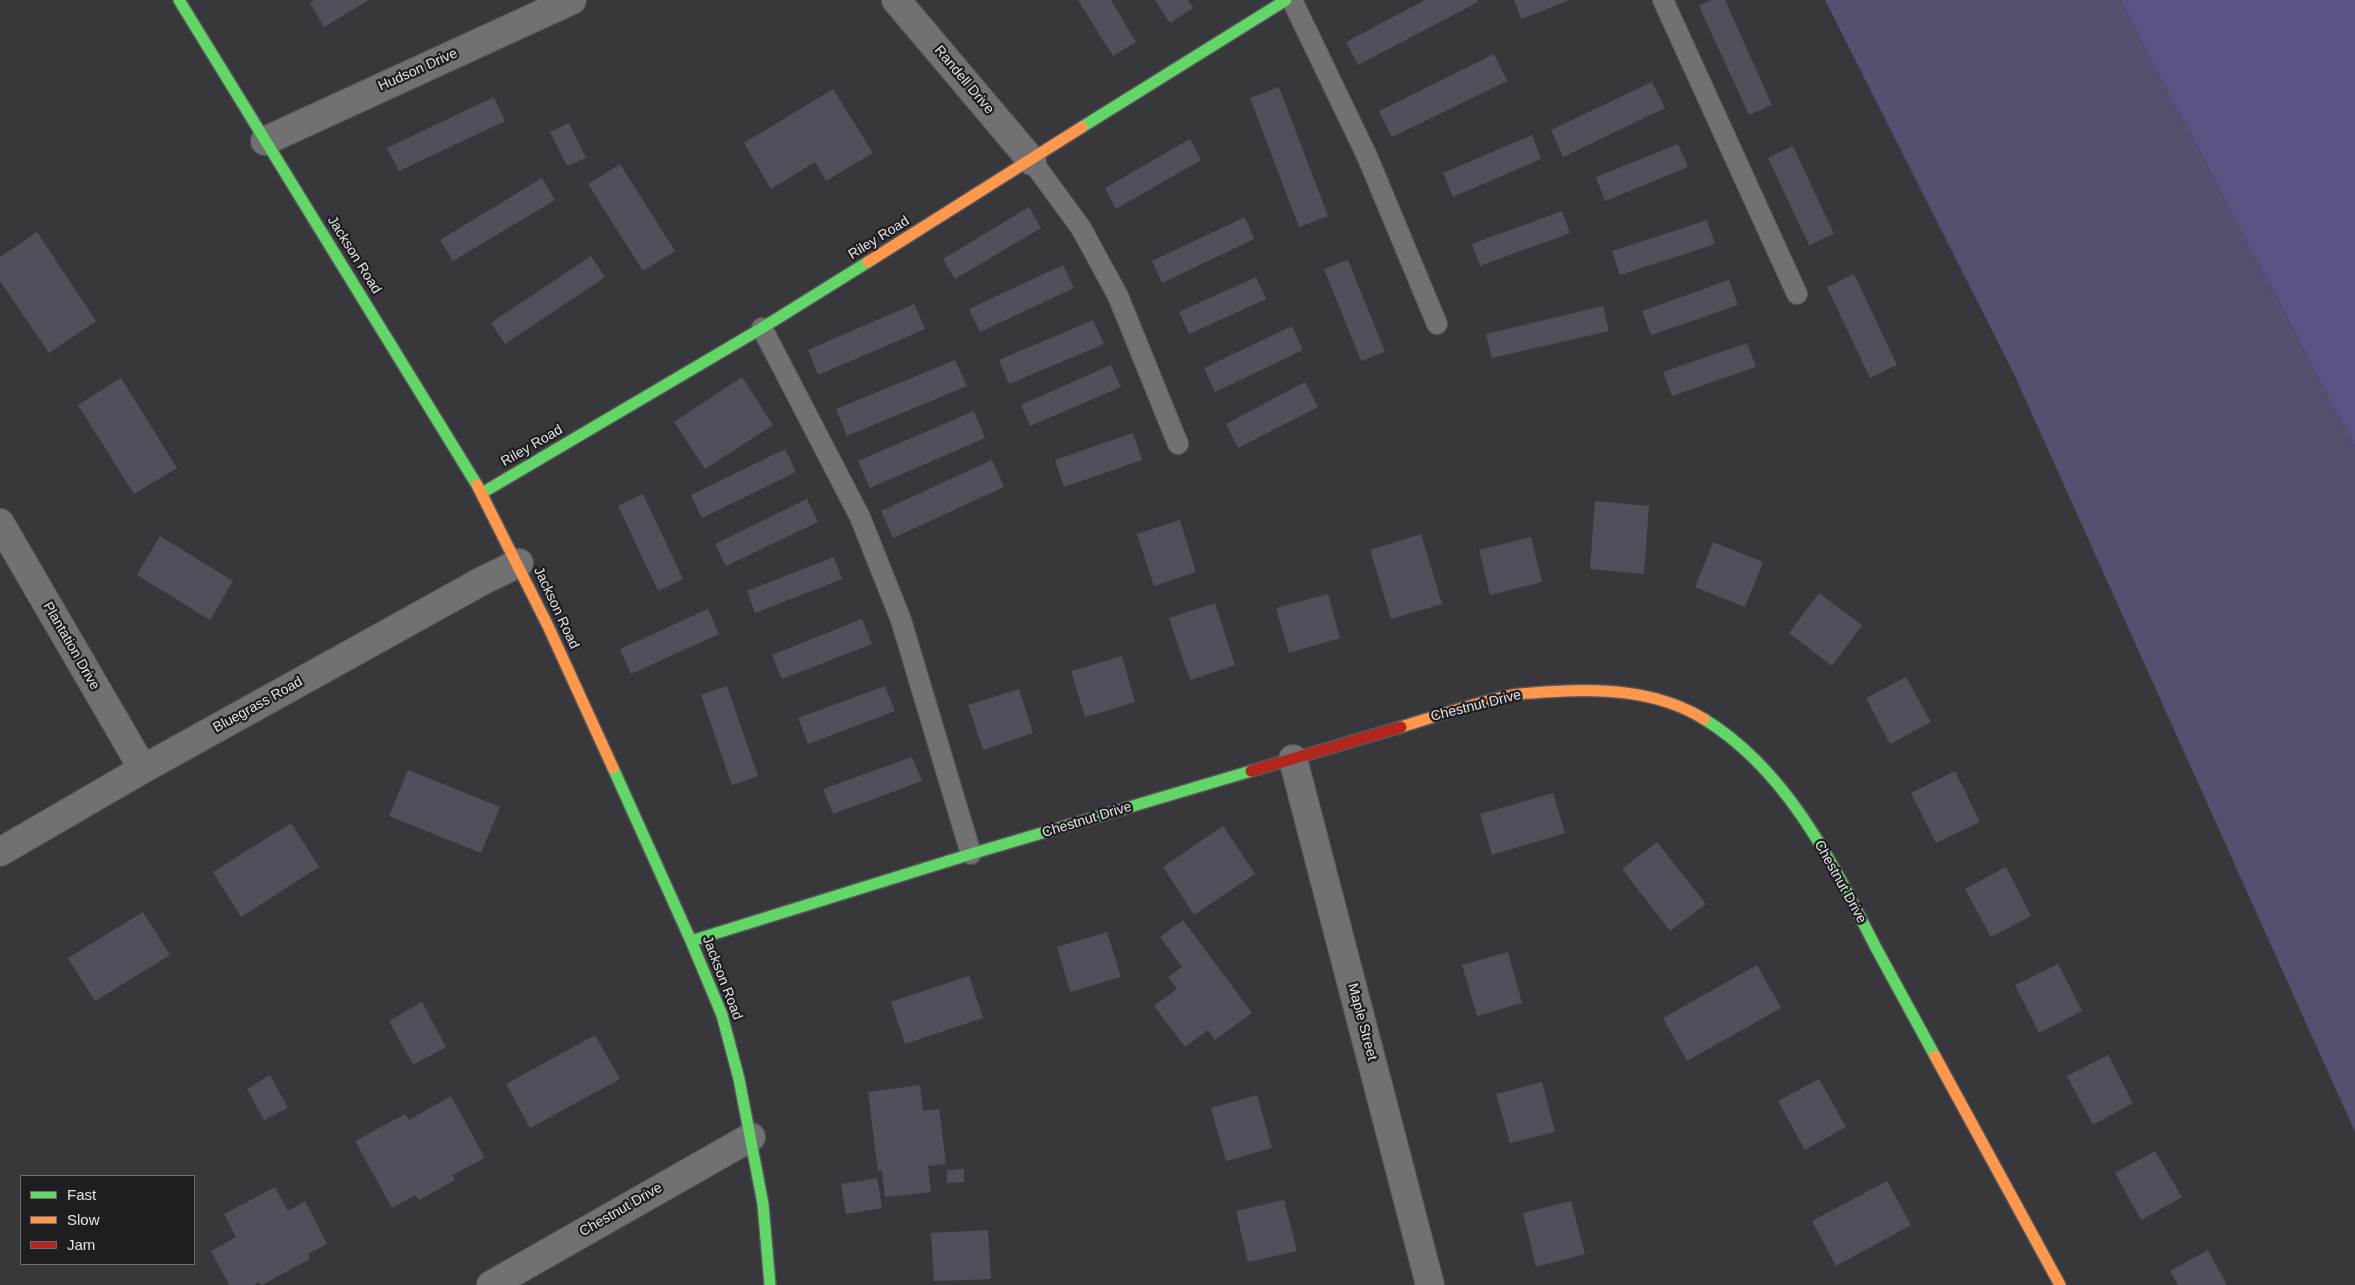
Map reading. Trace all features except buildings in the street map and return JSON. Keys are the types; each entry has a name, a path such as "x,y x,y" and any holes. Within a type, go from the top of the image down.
{"street":[{"name":"Jackson Road","path":"179,0 482,493 519,563 691,941 722,1015 739,1079 751,1137 762,1204 770,1285"},
{"name":"Hudson Drive","path":"265,141 572,0"},
{"name":"Randell Drive","path":"896,0 1032,161"},
{"name":"Riley Road","path":"482,493 762,328 1032,161 1286,0"},
{"name":"Plantation Drive","path":"0,523 143,769"},
{"name":"Bluegrass Road","path":"0,852 143,769 482,581 519,563"},
{"name":"Chestnut Drive","path":"691,941 971,854 1509,695 1556,691 1605,692 1652,698 1694,713 1727,734 1753,756 1819,842 2060,1285"},
{"name":"Maple Street","path":"1293,759 1430,1285"},
{"name":"Chestnut Drive","path":"491,1285 751,1137"}],"lane":[{"path":"1292,0 1367,156 1437,324"},
{"path":"1663,0 1797,294"},
{"path":"1032,161 1081,228 1118,296 1178,444"},
{"path":"762,328 860,518 901,620 971,854"}],"shaded area":[{"path":"1825,0 2120,0 2355,447 2355,1132 2014,374"},
{"path":"2120,0 2355,0 2355,447"}],"traffic: fast":[{"path":"179,0 477,485"},
{"path":"1082,127 1286,0"},
{"path":"482,493 762,328 868,262"},
{"path":"1704,719 1733,740 1760,764 1804,820 1842,882 1935,1056"},
{"path":"613,768 691,941 722,1015 739,1079 763,1204 770,1285"},
{"path":"691,941 971,854 1251,771"}],"traffic: slow":[{"path":"868,262 1082,127"},
{"path":"477,485 548,626 613,768"},
{"path":"1401,727 1467,706 1507,696 1586,690 1627,693 1647,697 1686,709 1704,719"},
{"path":"1935,1056 2060,1285"}],"traffic: jam":[{"path":"1251,771 1401,727"}]}
